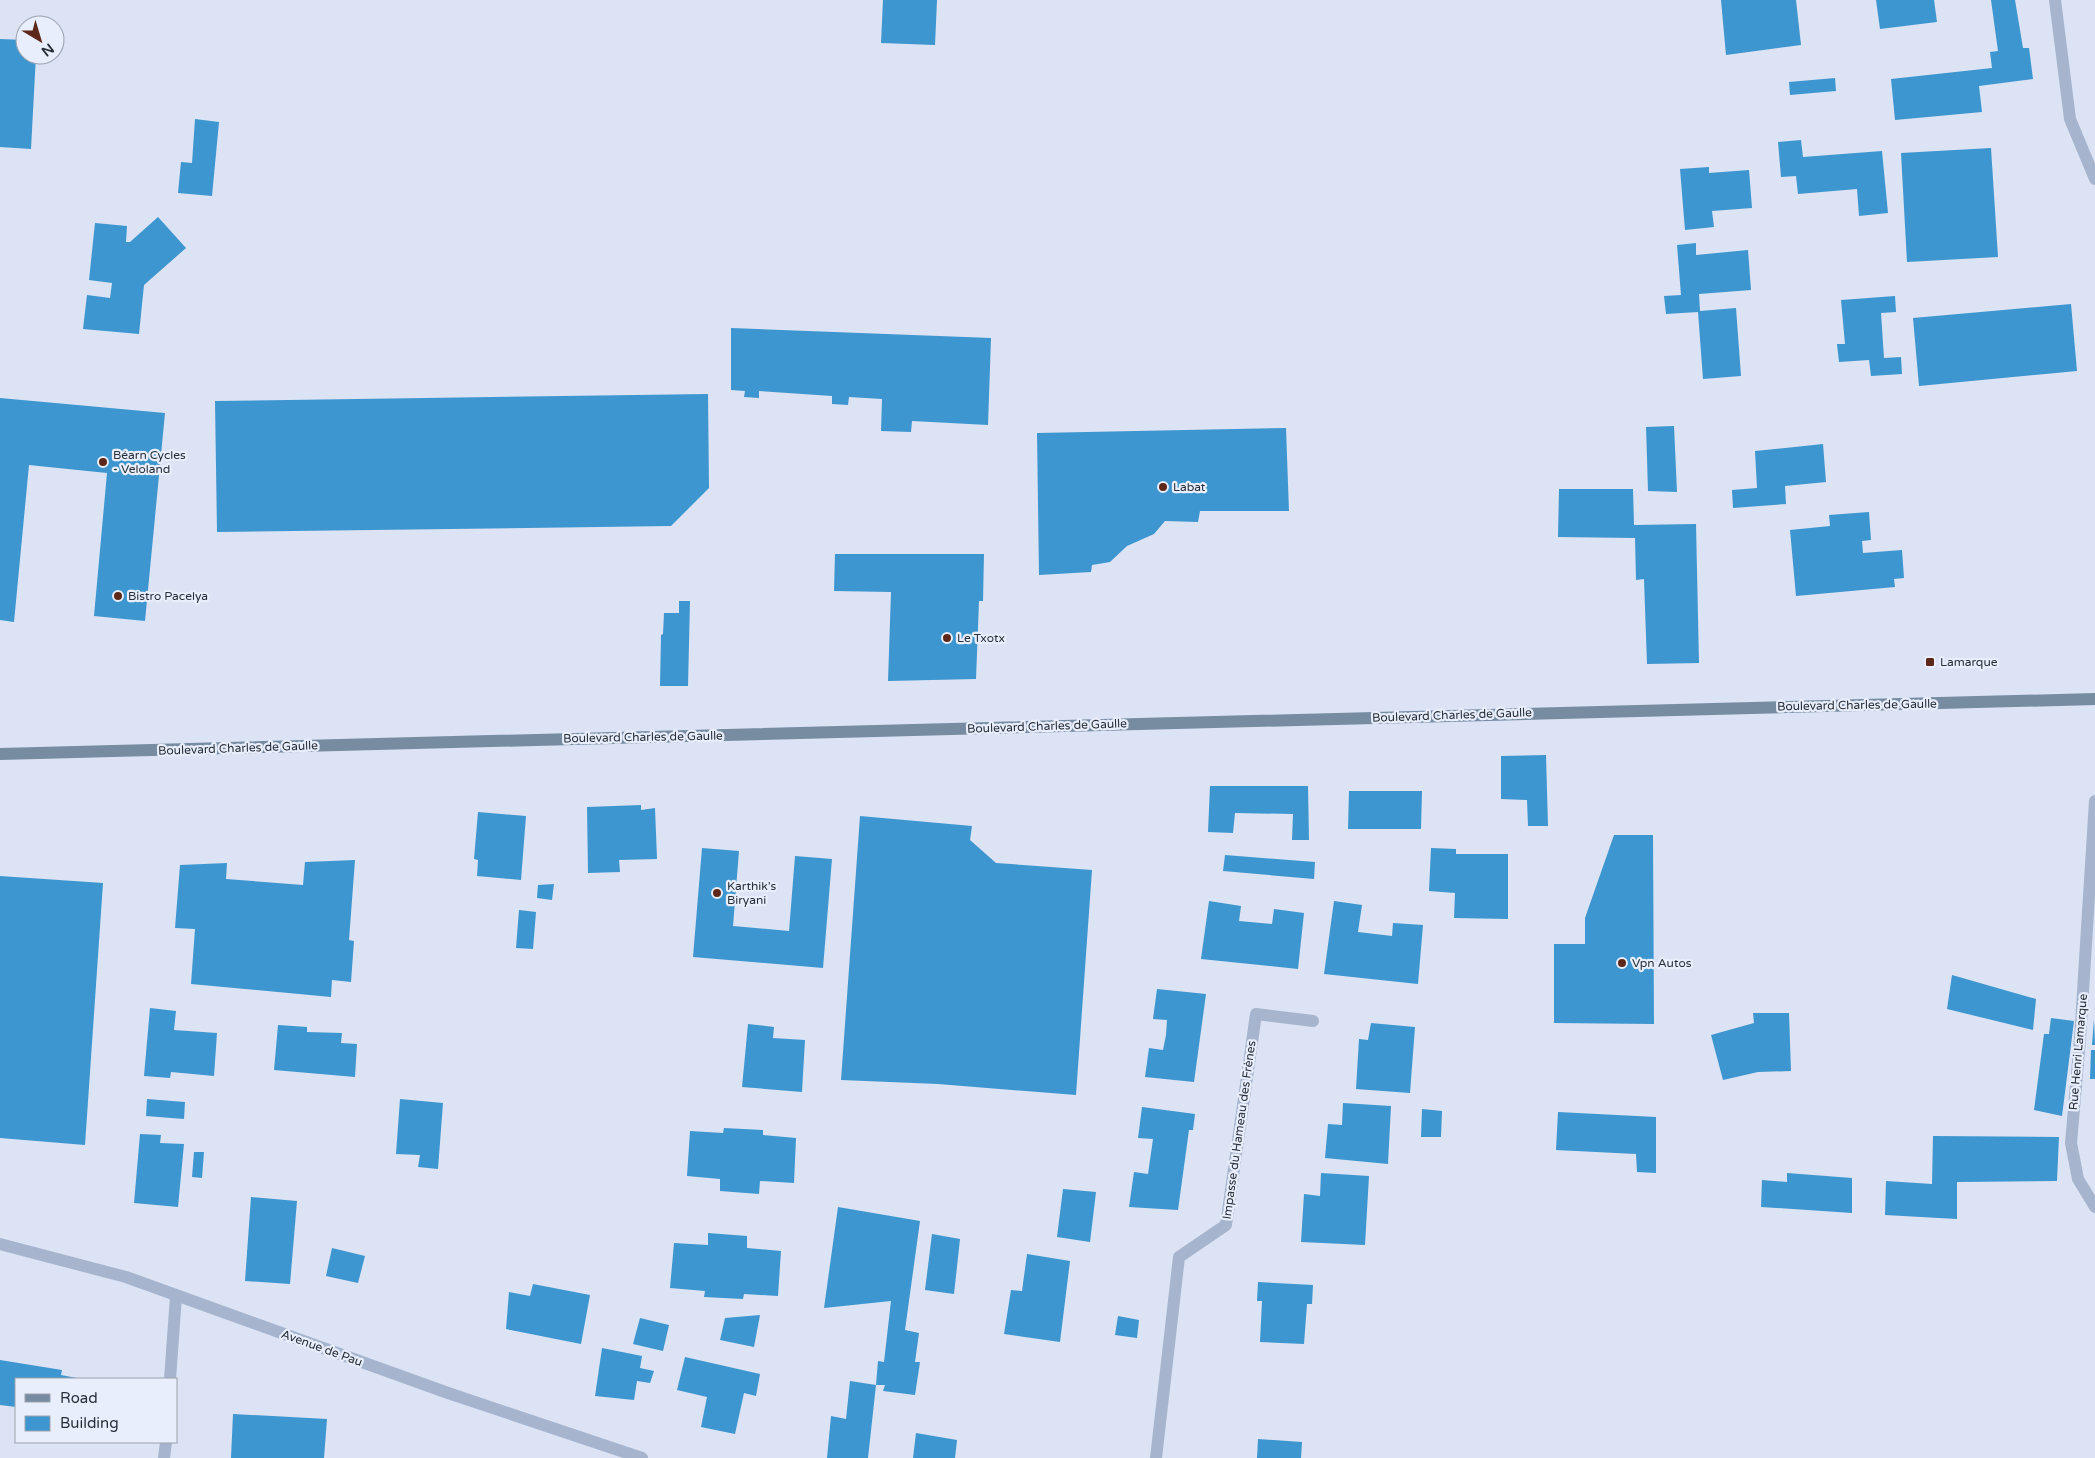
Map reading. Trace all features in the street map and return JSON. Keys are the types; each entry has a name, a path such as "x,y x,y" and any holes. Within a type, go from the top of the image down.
{"main road":[{"name":"Boulevard Charles de Gaulle","path":"0,754 2095,699"}],"street":[{"path":"2056,0 2070,120 2095,179"},
{"name":"Rue Henri Lamarque","path":"2095,801 2080,1039 2071,1143 2078,1179 2095,1207"},
{"name":"Impasse du Hameau des Frènes","path":"1156,1458 1178,1257 1226,1225 1256,1014 1313,1021"},
{"name":"Avenue de Pau","path":"0,1244 126,1277 448,1393 642,1458"},
{"path":"170,1378 176,1296"},
{"path":"164,1458 166,1443"}],"building":[{"path":"883,0 937,0 935,45 881,43"},
{"path":"1721,0 1796,0 1801,45 1726,55"},
{"path":"1876,0 1934,0 1937,22 1880,29"},
{"path":"1991,0 2015,0 2023,48 2029,48 2033,79 1979,86 1982,112 1895,120 1891,79 1992,68 1990,52 1998,51"},
{"path":"0,39 15,40 15,65 35,65 31,149 0,147"},
{"path":"1835,78 1836,91 1790,95 1789,82"},
{"path":"195,119 219,122 212,196 178,193 181,162 192,163"},
{"path":"1801,140 1803,157 1882,151 1888,213 1859,216 1857,189 1798,194 1796,176 1781,177 1778,142"},
{"path":"1991,148 1998,257 1907,262 1901,153"},
{"path":"1709,167 1709,173 1749,170 1752,208 1712,211 1714,227 1685,230 1680,169"},
{"path":"158,217 186,248 144,285 139,334 83,329 87,295 110,298 112,283 89,280 95,223 127,226 126,242 130,242"},
{"path":"1696,243 1696,255 1748,250 1751,290 1699,294 1700,311 1736,308 1741,376 1703,379 1698,312 1666,314 1664,296 1681,295 1677,245"},
{"path":"1895,296 1896,312 1881,313 1884,358 1901,357 1902,374 1871,376 1869,360 1839,362 1837,344 1845,344 1841,300"},
{"path":"2071,304 2077,371 1919,386 1913,318"},
{"path":"731,328 991,338 988,425 912,421 911,432 881,431 882,399 849,397 848,405 832,404 832,396 759,391 759,398 744,397 745,391 731,390"},
{"path":"708,394 709,488 671,526 217,532 215,401"},
{"path":"0,398 165,413 145,621 94,616 107,473 29,465 14,622 0,620"},
{"path":"1674,426 1677,492 1648,491 1646,427"},
{"path":"1286,428 1289,511 1200,511 1198,522 1165,521 1154,534 1127,546 1110,562 1092,565 1091,572 1039,575 1037,433"},
{"path":"1823,444 1826,482 1785,486 1786,504 1733,508 1732,490 1757,488 1755,451"},
{"path":"1559,489 1633,489 1634,525 1696,524 1699,663 1647,664 1644,579 1636,580 1635,538 1558,537"},
{"path":"1869,512 1871,540 1862,541 1863,553 1902,550 1904,578 1894,579 1895,587 1796,596 1790,530 1830,526 1829,515"},
{"path":"835,554 984,554 983,601 979,601 976,679 888,681 891,592 834,591"},
{"path":"679,601 690,601 688,686 660,686 661,635 663,634 664,613 679,613"},
{"path":"1546,755 1548,826 1528,826 1527,800 1501,799 1501,756"},
{"path":"1210,786 1308,786 1309,840 1292,840 1293,814 1235,813 1233,833 1208,832"},
{"path":"1349,791 1422,791 1421,829 1348,829"},
{"path":"641,805 641,810 655,808 657,859 619,860 620,872 588,873 587,807"},
{"path":"478,812 526,816 521,880 477,876 478,860 474,859"},
{"path":"860,816 972,826 970,840 996,863 1092,870 1076,1095 938,1084 841,1080"},
{"path":"1614,835 1653,835 1654,1024 1554,1023 1554,944 1585,944 1585,918"},
{"name":"Karthik’s Biryani","path":"702,848 739,851 733,926 789,931 795,856 832,859 823,968 693,957"},
{"path":"1431,848 1456,849 1456,854 1508,854 1508,919 1454,918 1455,893 1429,891"},
{"path":"1225,855 1315,862 1314,879 1223,871"},
{"path":"355,860 349,940 354,941 351,982 332,980 331,997 191,984 195,929 175,928 180,865 227,863 226,879 303,885 305,862"},
{"path":"0,876 103,883 85,1145 0,1138"},
{"path":"554,884 552,900 537,898 538,885"},
{"path":"1209,901 1241,906 1239,921 1272,924 1274,909 1304,913 1298,969 1201,959"},
{"path":"1334,901 1362,905 1358,932 1392,936 1393,923 1423,925 1418,984 1324,974"},
{"path":"519,910 536,912 533,949 516,948"},
{"path":"1952,975 2036,999 2033,1030 1947,1009"},
{"path":"1157,989 1206,994 1194,1082 1145,1077 1149,1048 1163,1050 1166,1035 1167,1020 1153,1019"},
{"path":"150,1008 176,1011 174,1030 217,1033 214,1076 171,1072 170,1078 144,1076"},
{"path":"1753,1013 1789,1013 1791,1071 1758,1072 1723,1080 1711,1035 1754,1023"},
{"path":"2051,1018 2074,1021 2062,1116 2034,1110 2044,1034 2049,1034"},
{"path":"2094,1019 2095,1045 2092,1045"},
{"path":"1371,1023 1415,1027 1410,1093 1356,1089 1359,1039 1368,1040"},
{"path":"748,1024 774,1027 773,1038 805,1040 802,1092 742,1087"},
{"path":"278,1025 307,1027 307,1032 342,1033 341,1043 357,1044 355,1077 274,1070"},
{"path":"2091,1050 2095,1050 2095,1079 2090,1079"},
{"path":"147,1099 185,1102 184,1119 146,1116"},
{"path":"400,1099 443,1103 438,1169 418,1167 420,1155 396,1154"},
{"path":"1343,1103 1391,1106 1388,1164 1325,1158 1328,1124 1342,1125"},
{"path":"1142,1107 1195,1114 1193,1130 1189,1130 1178,1210 1129,1207 1134,1172 1148,1174 1153,1139 1138,1138"},
{"path":"1422,1109 1442,1111 1441,1137 1421,1137"},
{"path":"1558,1112 1656,1117 1656,1173 1637,1172 1636,1154 1556,1150"},
{"path":"724,1128 763,1130 763,1135 796,1138 794,1183 760,1181 759,1194 720,1191 720,1179 687,1176 690,1131 723,1133"},
{"path":"140,1134 161,1135 160,1143 184,1144 178,1207 134,1203"},
{"path":"1933,1136 2059,1137 2057,1181 1957,1182 1957,1219 1885,1215 1886,1181 1932,1184"},
{"path":"194,1152 204,1152 202,1178 192,1177"},
{"path":"1321,1173 1369,1176 1365,1245 1301,1242 1304,1194 1320,1196"},
{"path":"1787,1173 1852,1178 1852,1213 1761,1207 1762,1180 1787,1182"},
{"path":"1063,1189 1096,1192 1090,1242 1057,1237"},
{"path":"251,1197 297,1201 290,1284 245,1281"},
{"path":"838,1207 920,1221 905,1330 919,1333 915,1362 920,1362 915,1395 883,1391 885,1385 876,1385 878,1361 884,1362 891,1301 824,1308"},
{"path":"708,1233 747,1236 747,1248 781,1251 778,1296 744,1294 743,1299 704,1297 705,1291 670,1288 674,1243 708,1245"},
{"path":"932,1234 960,1239 954,1294 925,1290"},
{"path":"332,1248 365,1256 358,1283 326,1276"},
{"path":"1027,1254 1070,1261 1060,1342 1004,1334 1011,1290 1022,1291"},
{"path":"1258,1282 1313,1285 1312,1304 1307,1304 1304,1344 1260,1342 1262,1301 1257,1301"},
{"path":"533,1284 590,1295 581,1344 506,1329 509,1292 530,1296"},
{"path":"760,1315 754,1347 720,1340 725,1318"},
{"path":"1118,1316 1139,1320 1137,1338 1115,1335"},
{"path":"640,1318 669,1325 663,1351 633,1344"},
{"path":"602,1348 642,1356 640,1368 654,1371 650,1383 637,1381 634,1400 595,1396"},
{"path":"685,1357 760,1374 756,1396 744,1393 735,1434 701,1427 707,1397 677,1390"},
{"path":"0,1360 62,1370 61,1375 77,1378 15,1378 15,1407 0,1405"},
{"path":"850,1381 876,1385 868,1458 827,1458 831,1416 846,1419"},
{"path":"233,1414 327,1419 324,1458 231,1458"},
{"path":"916,1433 957,1440 955,1458 913,1458"},
{"path":"1258,1439 1302,1442 1301,1458 1257,1458"}],"place":[{"name":"Béarn Cycles - Veloland","path":"103,462"},
{"name":"Labat","path":"1163,487"},
{"name":"Bistro Pacelya","path":"118,596"},
{"name":"Le Txotx","path":"947,638"},
{"name":"Lamarque","path":"1930,662"},
{"name":"Karthik’s Biryani","path":"717,893"},
{"name":"Vpn Autos","path":"1622,963"}]}
